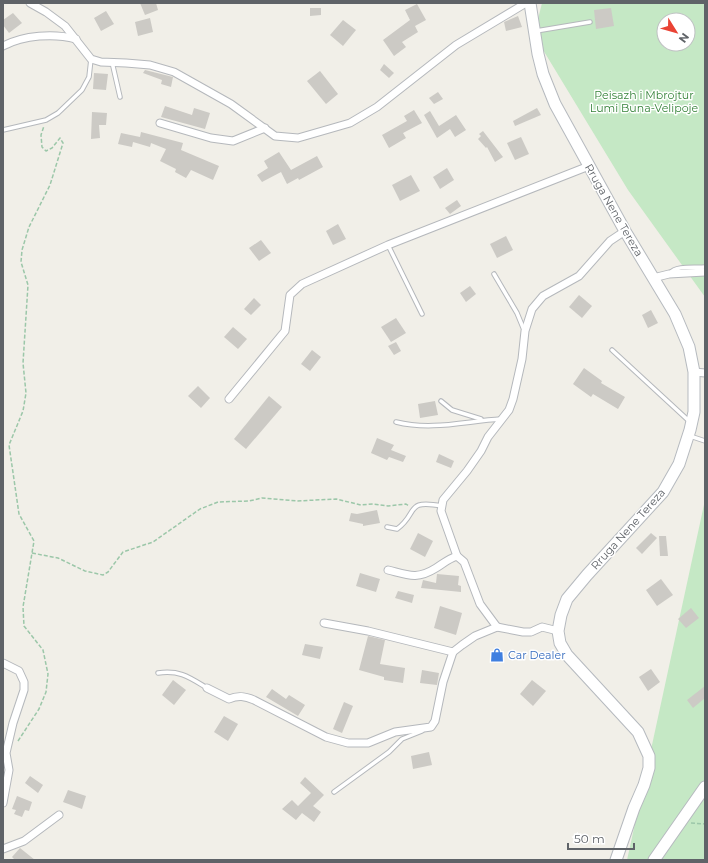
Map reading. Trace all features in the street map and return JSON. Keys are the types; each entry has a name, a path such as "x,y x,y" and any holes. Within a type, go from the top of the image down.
{"street":[{"path":"30,3 46,12 64,26 91,59 101,62 150,65 174,72 231,104 275,136 298,138 350,123 377,107 456,45 526,3"},
{"name":"Rruga Nene Tereza","path":"530,3 543,74 555,104 625,231 684,332 699,372 692,423 676,470 663,492 567,599 561,615 558,631"},
{"path":"3,46 12,41 57,35 76,39"},
{"path":"160,123 211,138 233,141 265,128"},
{"path":"228,399 285,331 290,294 302,284 388,245 589,166"},
{"path":"497,627 480,604 464,562 457,556 445,526 441,511 443,500 467,471 481,451 488,437 509,410 522,359 525,331 532,309 543,296 579,276 610,241 625,231"},
{"path":"653,278 669,274 705,272"},
{"path":"388,570 410,576 420,576 436,568 448,559 457,556"},
{"path":"324,622 454,652"},
{"path":"207,688 229,699 237,696 245,696 326,737 348,742 368,743 396,732 431,727 435,721 443,682 454,652 475,636 497,627 523,632 531,632 542,627 558,631 560,643 567,655 638,732 649,756 649,768 644,786 634,808 616,860"},
{"path":"3,663 19,671 24,682 24,690 13,723 6,752 9,770 3,803"},
{"path":"654,860 705,787"},
{"path":"3,848 24,841 59,815"}],"lane":[{"path":"534,31 590,22"},
{"path":"3,130 46,120 58,113 82,90 89,77 91,59"},
{"path":"112,62 120,98"},
{"path":"388,245 422,314"},
{"path":"669,274 672,270 705,267"},
{"path":"494,274 517,313 525,331"},
{"path":"612,350 692,423"},
{"path":"442,401 452,410 482,420"},
{"path":"396,422 412,426 426,426 453,425 482,420 501,419"},
{"path":"688,436 705,441"},
{"path":"387,526 397,529 403,525 413,508 420,504 428,503 442,506"},
{"path":"158,673 173,671 185,675 207,688"},
{"path":"334,792 389,752 402,739 425,729"}],"path":[{"path":"6,752 19,739 36,714 44,698 47,680 47,662 43,650 24,626 23,607 34,541 19,514 9,445 23,411 26,393 23,363 28,290 27,279 21,262 23,244 29,227 35,218 38,206 50,185 63,143 60,138 52,148 46,151 42,147 41,135 46,120"},
{"path":"32,553 58,558 85,571 103,575 108,572 123,552 153,542 200,509 218,502 249,501 262,498 297,501 336,499 361,505 374,504 388,506 406,504 413,508"}],"green space":[{"name":"Peisazh i Mbrojtur Lumi Buna-Velipoje","path":"542,3 705,3 705,297 628,190 534,35"},
{"path":"705,500 705,860 627,860 631,842"}],"building":[{"path":"140,3 156,3 158,10 145,15"},
{"path":"417,4 426,20 415,26 418,32 402,42 406,47 394,56 383,40 410,20 405,10"},
{"path":"310,8 321,8 321,15 310,16"},
{"path":"611,8 614,26 596,29 594,10"},
{"path":"106,11 114,24 101,31 94,18"},
{"path":"13,13 22,23 9,33 3,25 3,20"},
{"path":"518,16 522,27 506,31 504,22"},
{"path":"150,18 153,32 138,36 135,22"},
{"path":"343,20 356,30 343,46 330,35"},
{"path":"384,64 394,73 389,78 380,70"},
{"path":"145,70 173,77 171,87 161,84 162,80 143,73"},
{"path":"320,71 338,94 326,104 307,81"},
{"path":"94,73 108,74 106,90 93,89"},
{"path":"438,92 443,99 434,104 429,98"},
{"path":"165,106 192,115 194,108 210,113 205,129 161,117"},
{"path":"537,108 541,115 515,126 513,121"},
{"path":"414,110 422,123 403,133 406,138 389,148 382,135 407,121 404,116"},
{"path":"430,111 439,126 456,115 466,130 455,137 450,129 437,138 424,115"},
{"path":"92,112 107,113 106,125 99,125 100,138 91,139"},
{"path":"483,131 503,157 495,162 487,147 486,148 478,139 481,136 479,134"},
{"path":"141,132 183,143 181,150 219,166 213,180 191,170 186,178 175,172 176,169 160,161 166,149 151,143 150,147 133,142 132,147 118,144 121,133 140,137"},
{"path":"521,137 529,154 515,160 507,143"},
{"path":"279,152 291,170 317,156 323,167 299,180 298,178 287,184 281,172 262,182 257,175 268,168 264,161"},
{"path":"447,168 454,180 440,189 433,177"},
{"path":"411,175 420,191 400,201 392,185"},
{"path":"457,200 461,206 450,214 445,208"},
{"path":"338,224 346,239 333,245 326,231"},
{"path":"506,236 513,250 497,258 490,244"},
{"path":"261,240 271,253 259,261 249,248"},
{"path":"470,286 476,294 466,302 460,293"},
{"path":"579,295 592,306 582,318 569,307"},
{"path":"254,298 261,305 251,315 244,309"},
{"path":"651,310 658,323 648,328 642,315"},
{"path":"396,318 406,333 391,342 381,327"},
{"path":"233,327 247,339 238,349 224,337"},
{"path":"396,342 401,351 394,355 388,346"},
{"path":"312,350 321,357 310,371 301,364"},
{"path":"584,368 602,381 601,383 625,397 618,409 593,394 591,397 573,384"},
{"path":"198,386 210,398 201,408 188,396"},
{"path":"269,396 282,407 246,449 234,439"},
{"path":"435,401 438,415 420,418 418,404"},
{"path":"377,438 394,445 391,450 406,456 403,462 389,457 387,460 371,453"},
{"path":"439,454 454,461 451,468 436,462"},
{"path":"377,510 380,523 363,526 363,524 349,521 351,513 357,514"},
{"path":"418,533 433,541 425,557 410,549"},
{"path":"651,533 657,538 642,554 636,548"},
{"path":"659,536 666,536 668,556 660,556"},
{"path":"360,573 380,579 376,592 356,586"},
{"path":"437,574 459,576 458,585 461,586 461,592 421,588 423,580 436,583"},
{"path":"661,579 673,595 657,606 646,590"},
{"path":"398,591 414,595 412,603 395,598"},
{"path":"440,606 462,613 456,635 434,628"},
{"path":"691,608 699,618 686,628 678,619"},
{"path":"368,636 385,640 380,664 405,668 403,683 384,680 384,677 359,670"},
{"path":"305,644 323,647 320,659 302,655"},
{"path":"651,669 660,682 648,691 639,677"},
{"path":"422,670 439,673 437,685 420,683"},
{"path":"173,680 186,690 174,705 162,695"},
{"path":"532,680 546,691 533,706 520,694"},
{"path":"705,686 705,698 693,708 687,700"},
{"path":"272,689 286,699 289,695 305,705 298,716 266,697"},
{"path":"344,702 353,706 342,733 333,729"},
{"path":"224,716 238,724 228,741 214,732"},
{"path":"429,752 432,765 413,769 411,756"},
{"path":"30,776 43,785 38,793 25,783"},
{"path":"305,777 324,795 313,806 321,812 314,822 302,813 296,820 282,809 292,800 298,806 311,793 300,783"},
{"path":"68,790 86,796 82,809 63,802"},
{"path":"17,796 32,802 29,811 25,810 22,817 14,814 16,810 12,809"},
{"path":"20,848 35,860 15,860 12,857"}],"place":[{"name":"Car Dealer","path":"497,655"}]}
